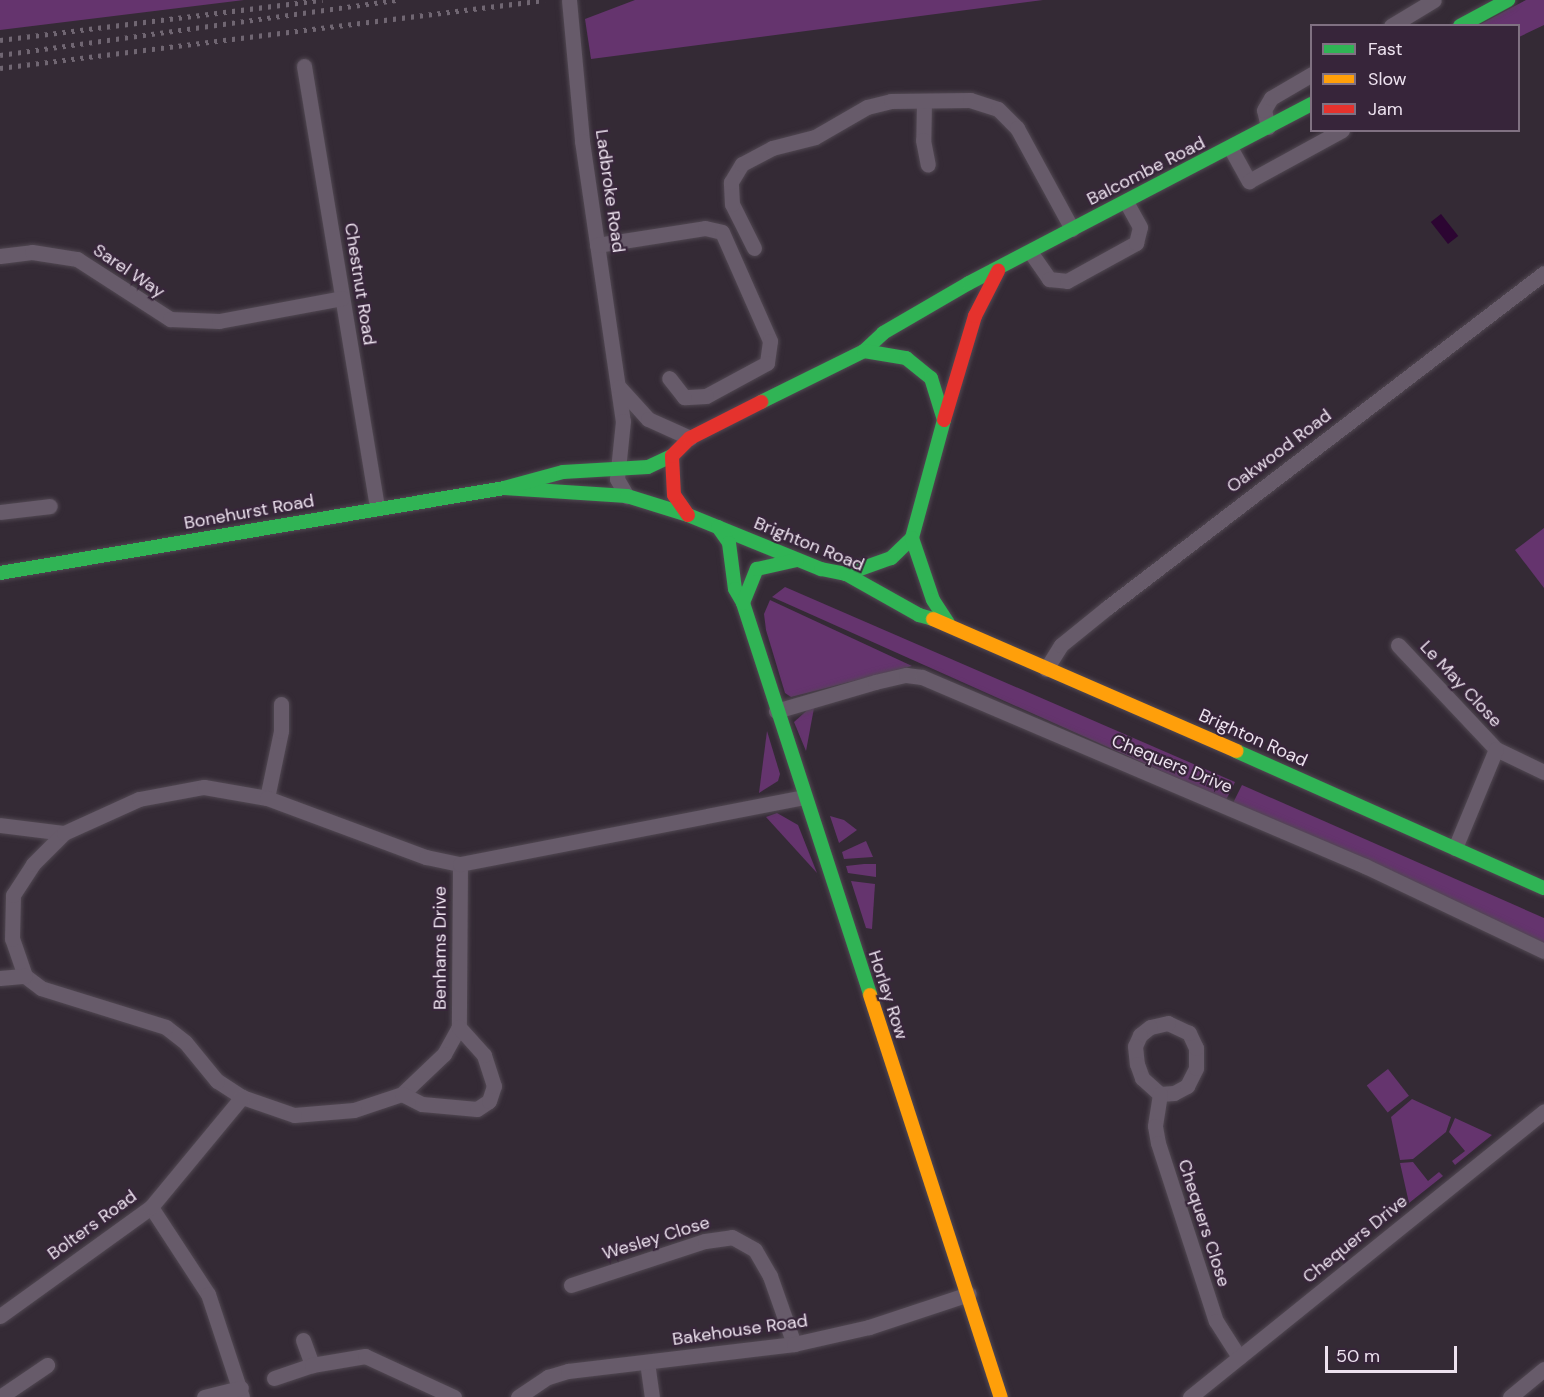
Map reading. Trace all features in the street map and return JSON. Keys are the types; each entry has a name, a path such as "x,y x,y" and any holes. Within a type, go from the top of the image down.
{"main road":[{"path":"1464,24 1508,0"},
{"name":"Balcombe Road","path":"672,456 690,438 864,351 883,333 946,296 1231,149 1310,105"},
{"path":"846,574 891,558 912,538 975,316 998,271"},
{"path":"946,296 964,304 975,316"},
{"path":"864,351 888,352 920,367 931,378 944,420"},
{"path":"672,456 670,484 688,515"},
{"name":"Bonehurst Road","path":"0,573 504,488 563,472 648,467 672,456"},
{"name":"Bonehurst Road","path":"504,488 627,496 688,515"},
{"name":"Brighton Road","path":"688,515 797,560 846,574 919,615 948,623 1046,669 1544,888"},
{"name":"Horley Row","path":"718,527 729,543 735,589 743,603 804,797 1002,1397"},
{"path":"912,538 933,600 948,623"},
{"path":"743,603 757,569 797,560"}],"street":[{"name":"Ladbroke Road","path":"569,0 597,245 623,421 617,479 627,496"},
{"path":"1394,24 1434,0"},
{"name":"Chestnut Road","path":"304,66 377,508"},
{"path":"1268,127 1264,111 1271,98 1310,75"},
{"path":"754,248 732,204 731,182 742,164 772,148 815,137 878,103 970,100 998,109 1008,117 1072,229"},
{"path":"924,101 923,140 928,165"},
{"path":"1231,149 1249,181 1338,132"},
{"path":"1031,253 1049,279 1067,281 1136,243 1140,226 1126,202"},
{"path":"597,245 705,228 722,232 770,341 766,363 706,396 684,397 669,378"},
{"name":"Sarel Way","path":"0,256 32,252 77,259 170,319 219,321 342,298"},
{"name":"Oakwood Road","path":"1046,669 1061,645 1100,613 1544,273"},
{"path":"619,387 648,419 690,438"},
{"path":"0,512 50,506"},
{"name":"Le May Close","path":"1398,645 1496,749 1544,772"},
{"name":"Chequers Drive","path":"776,711 875,682 906,675 922,677 1365,866 1544,951"},
{"path":"267,798 281,731 280,704"},
{"name":"Le May Close","path":"1455,848 1496,749"},
{"name":"Benhams Drive","path":"460,864 459,1027 444,1054 402,1094 354,1110 294,1115 242,1097 217,1081 185,1042 166,1027 40,988 26,976 12,939 13,895 33,864 64,833 139,799 204,787 267,798 426,857 460,864 804,797"},
{"path":"0,825 64,833"},
{"path":"0,978 26,976"},
{"path":"1168,1023 1190,1033 1196,1048 1196,1068 1181,1090 1160,1095 1142,1078 1135,1047 1149,1027 1168,1023"},
{"path":"402,1094 422,1104 477,1109 489,1101 494,1086 484,1055 459,1027"},
{"name":"Chequers Close","path":"1160,1095 1155,1126 1158,1143 1216,1321 1239,1357"},
{"name":"Bolters Road","path":"1,1314 151,1207 242,1097"},
{"name":"Chequers Drive","path":"1190,1397 1544,1111"},
{"path":"151,1207 208,1294 242,1393 204,1397"},
{"name":"Wesley Close","path":"571,1285 705,1241 732,1237 755,1250 770,1276 794,1344"},
{"name":"Bakehouse Road","path":"518,1397 548,1377 568,1371 794,1344 869,1327 969,1293"},
{"path":"303,1340 312,1365"},
{"path":"274,1378 312,1365 365,1356 426,1390 454,1397"},
{"path":"647,1362 652,1397"},
{"path":"0,1397 47,1365"},
{"path":"1510,1397 1544,1370"}],"shaded area":[{"path":"0,0 244,0 0,30"},
{"path":"635,0 1043,0 591,59 585,19"},
{"path":"1526,0 1544,0 1544,25 1520,37 1520,24 1481,24"},
{"path":"1441,214 1458,236 1448,244 1431,222"},
{"path":"1544,528 1544,588 1515,550"},
{"path":"785,587 1235,782 1226,800 772,597"},
{"path":"770,600 912,666 791,697 785,693 766,630 764,614"},
{"path":"813,705 814,708 806,751 794,722"},
{"path":"767,731 780,774 778,781 759,793"},
{"path":"1242,785 1544,918 1544,943 1233,803"},
{"path":"777,813 798,825 817,873 766,817"},
{"path":"830,816 844,820 857,830 839,843"},
{"path":"866,841 873,857 844,859 842,852"},
{"path":"876,864 876,877 848,873 846,866"},
{"path":"851,881 875,884 872,929 866,928"},
{"path":"1388,1069 1409,1096 1388,1112 1367,1086"},
{"path":"1412,1099 1451,1117 1446,1132 1413,1159 1400,1160 1391,1117"},
{"path":"1455,1118 1492,1135 1455,1165 1452,1161 1465,1151 1449,1132"},
{"path":"1413,1162 1428,1181 1439,1172 1443,1176 1409,1203 1400,1163"}],"railway":[{"path":"0,40 323,0"},
{"path":"0,55 396,0"},
{"path":"0,68 545,0"}],"traffic: fast":[{"path":"1464,24 1508,0"},
{"path":"864,351 883,333 969,283 1310,105"},
{"path":"761,402 864,351 906,358 931,378 944,420 912,538 891,558 846,574"},
{"path":"0,573 504,488 563,472 648,467 672,456"},
{"path":"504,488 627,496 688,515 821,569 846,574 919,615 933,619"},
{"path":"718,527 729,543 735,589 743,603 870,995"},
{"path":"912,538 933,600 948,623"},
{"path":"743,603 757,569 797,560"},
{"path":"1236,751 1544,888"}],"traffic: slow":[{"path":"933,619 1236,751"},
{"path":"870,995 1001,1397"}],"traffic: jam":[{"path":"944,420 975,316 998,271"},
{"path":"688,515 674,495 672,456 690,438 761,402"}]}
